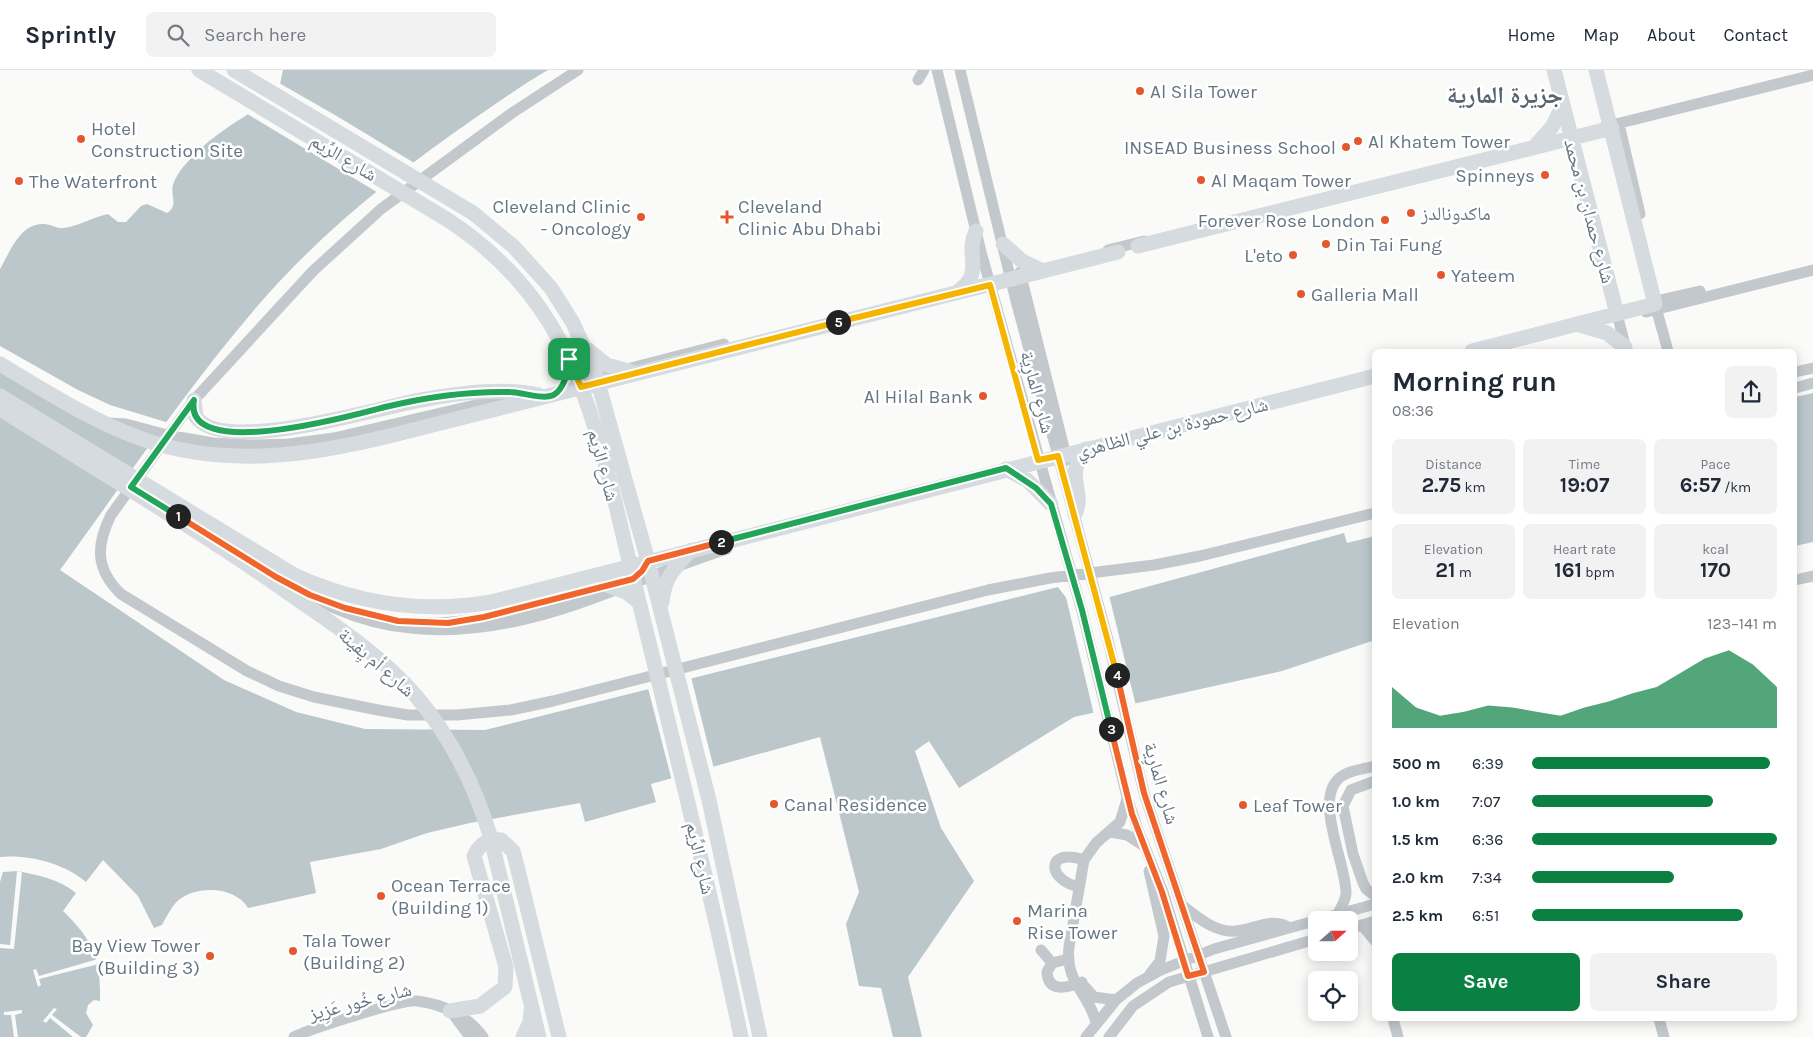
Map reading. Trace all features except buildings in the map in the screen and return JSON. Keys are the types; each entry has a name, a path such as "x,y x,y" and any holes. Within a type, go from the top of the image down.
{"main road":[{"name":"شارع الرِّيم","path":"199,70 469,234 499,261 526,291 550,324 569,359 632,573 690,806 741,1037"},
{"name":"شارع الرِّيم","path":"234,70 465,208 502,237 551,288 573,323 586,347 598,383 648,561 709,800 760,1037"},
{"name":"شارع حمدان بن محمد","path":"1554,70 1617,314"},
{"name":"شارع حمدان بن محمد","path":"1596,70 1616,126 1659,304"},
{"path":"1536,145 1552,127 1563,105"},
{"path":"1138,246 1616,126"},
{"path":"954,293 966,284 973,273 972,243 976,231"},
{"path":"1003,244 1022,261 1043,270"},
{"path":"0,364 107,424 141,439 193,452 242,457 278,456 368,441 550,395 577,385 598,383 990,285 1015,275 1118,252"},
{"path":"1480,349 1659,304"},
{"path":"1578,324 1600,330 1626,349"},
{"path":"586,347 607,365 636,373"},
{"path":"550,395 566,375 569,359"},
{"name":"شارع حمودة بن علي الظاهري","path":"0,396 294,575 325,588 371,602 416,608 454,608 632,573 648,561 1038,460 1062,458 1086,449 1372,377"},
{"path":"194,400 196,417 206,426 236,431 268,430 331,421 397,404 441,397 508,392 550,395"},
{"name":"شارع أم يِفينة","path":"0,409 264,576 363,646 405,684 449,741 477,797 490,835 539,1037"},
{"path":"1075,514 1078,500 1074,474 1078,461 1086,449"},
{"path":"1006,468 1036,488 1051,504"},
{"path":"661,614 663,592 667,578 691,550"},
{"path":"609,586 626,592 639,602"},
{"path":"450,1011 480,1006 505,988 506,967 474,856 482,844 488,840 501,840 513,851 559,1037"},
{"path":"523,1037 530,1022 532,1008"}],"street":[{"path":"578,70 512,113 381,209 313,271 194,400 111,515 100,541 103,569 110,584 121,594 247,672 279,686 314,697 408,714 478,714 553,702 988,590 1050,578 1146,566 1200,556 1372,515"},
{"name":"شارع المارِية","path":"937,70 990,285 1084,620 1127,798 1162,892 1208,1037"},
{"name":"شارع المارِية","path":"960,70 1003,244 1015,275 1062,458 1144,793 1226,1037"},
{"path":"107,424 126,424 166,435 213,443 289,444 334,438 577,385 661,359 1015,275 1813,76"},
{"path":"1501,349 1659,304 1813,264"},
{"path":"1659,304 1813,270"},
{"name":"شارع حمدان بن محمد","path":"1659,304 1668,349"},
{"name":"شارع حمدان بن محمد","path":"1617,314 1626,349"},
{"path":"1797,372 1813,368"},
{"path":"251,550 275,572 302,592 348,614 405,628 434,631 466,625 505,624 561,610 727,549 1062,458 1372,383"},
{"path":"1797,387 1813,383"},
{"name":"شارع حمودة بن علي الظاهري","path":"131,487 276,577 327,602 363,614 398,621 466,625 609,586 632,573"},
{"path":"1797,580 1813,576"},
{"path":"1339,911 1346,894 1330,811 1330,792 1342,776 1372,767"},
{"path":"1372,782 1354,788 1344,802 1343,811 1353,854 1363,883 1372,893"},
{"path":"1096,1023 1090,1005 1068,959 1084,860 1096,843 1120,822 1127,798"},
{"path":"1110,832 1127,834 1144,846"},
{"path":"1341,866 1350,867 1353,863 1353,854"},
{"path":"1079,887 1065,883 1056,874 1055,867 1063,856 1072,855 1084,860"},
{"path":"1149,975 1160,961 1164,936 1150,878 1151,864"},
{"path":"1351,911 1372,905"},
{"path":"1183,906 1207,924 1229,931 1269,923 1280,923 1288,927"},
{"path":"1086,1037 1116,1000 1149,975 1199,954 1308,922"},
{"path":"1358,926 1372,922"},
{"path":"1362,925 1372,937"},
{"path":"1072,939 1079,981 1094,996 1116,1000"},
{"path":"1109,1037 1127,1013 1143,998 1168,982 1308,941"},
{"path":"1041,950 1052,963"},
{"path":"1068,959 1052,963 1047,972 1049,982 1053,986 1063,988 1079,981"},
{"name":"شارع خُور عَزِيز","path":"294,1037 332,1023 415,1001 450,1011 468,1020 483,1037"},
{"path":"450,1011 470,1037"},
{"path":"1394,1021 1398,1037"},
{"path":"1660,1021 1664,1037"}],"shaded area":[{"path":"283,70 548,70 475,118 393,178 340,222 291,269 213,360 60,570 224,680 296,712 365,729 485,730 1058,587 1073,607 1344,533 1347,543 1372,537 1372,641 1282,671 1074,717 959,788 929,741 915,751 941,828 974,881 908,977 922,1037 893,1037 881,988 859,986 846,924 859,892 820,737 651,784 656,802 585,822 580,803 470,823 427,833 381,849 310,862 316,893 248,908 242,901 226,892 207,890 197,892 177,901 162,925 154,928 138,896 103,860 86,882 77,875 45,861 11,856 0,857 0,269 22,233 36,225 68,227 108,214 118,222 126,222 141,206 147,204 167,213 173,207 172,189 174,182 194,154 217,135 278,94"},
{"path":"1813,393 1813,542 1797,546 1797,397"},
{"path":"17,871 55,881 76,893 63,911 82,931 93,951 97,962 100,986 100,1001 94,1000 88,1005 86,1013 93,1025 86,1037 0,1037 0,882 3,872"}],"pier":[{"path":"279,83 416,164 380,194 244,112 276,92"},
{"path":"0,346 78,390 110,405 169,423 151,449 0,371"},
{"path":"1065,593 1073,605 1109,595 1136,706 1094,715"},
{"path":"691,677 714,769 672,781 648,688"},
{"path":"17,871 22,872 14,949 0,948 0,944 10,945"},
{"path":"98,959 99,964 39,979 41,985 38,987 33,970 36,969 39,976"},
{"path":"54,1008 57,1009 52,1015 81,1037 73,1037 50,1018 46,1023 43,1021"},
{"path":"22,1010 22,1013 15,1015 18,1037 14,1037 11,1015 4,1015 4,1012"}],"place":[{"name":"Al Sila Tower","path":"1140,91"},
{"name":"Hotel Construction Site","path":"81,139"},
{"name":"Al Khatem Tower","path":"1358,141"},
{"name":"INSEAD Business School","path":"1346,147"},
{"name":"Spinneys","path":"1545,175"},
{"name":"Al Maqam Tower","path":"1201,180"},
{"name":"The Waterfront","path":"19,181"},
{"name":"ماكدونالدز","path":"1411,213"},
{"name":"Cleveland Clinic - Oncology","path":"641,217"},
{"name":"Cleveland Clinic Abu Dhabi","path":"727,217"},
{"name":"Forever Rose London","path":"1385,220"},
{"name":"Din Tai Fung","path":"1326,244"},
{"name":"L'eto","path":"1293,255"},
{"name":"Yateem","path":"1441,275"},
{"name":"Galleria Mall","path":"1301,294"},
{"name":"Al Hilal Bank","path":"983,396"},
{"name":"Canal Residence","path":"774,804"},
{"name":"Leaf Tower","path":"1243,805"},
{"name":"Ocean Terrace (Building 1)","path":"381,896"},
{"name":"Marina Rise Tower","path":"1017,921"},
{"name":"Tala Tower (Building 2)","path":"293,951"},
{"name":"Bay View Tower (Building 3)","path":"210,956"}],"district":[{"name":"جزيرة المارية","path":"1505,95"}],"route":[{"path":"990,285 1038,460 1058,456 1108,640 1139,776 1204,972 1188,976 1162,892 1132,814 1082,610 1051,504 1036,488 1006,468 648,561 638,576 621,583 504,613 448,623 398,621 381,618 363,614 310,595 276,577 131,487 194,400 196,417 206,426 236,431 268,430 331,421 423,399 477,393 520,392 545,396 555,394 568,370 569,359 581,387 990,285"}]}
